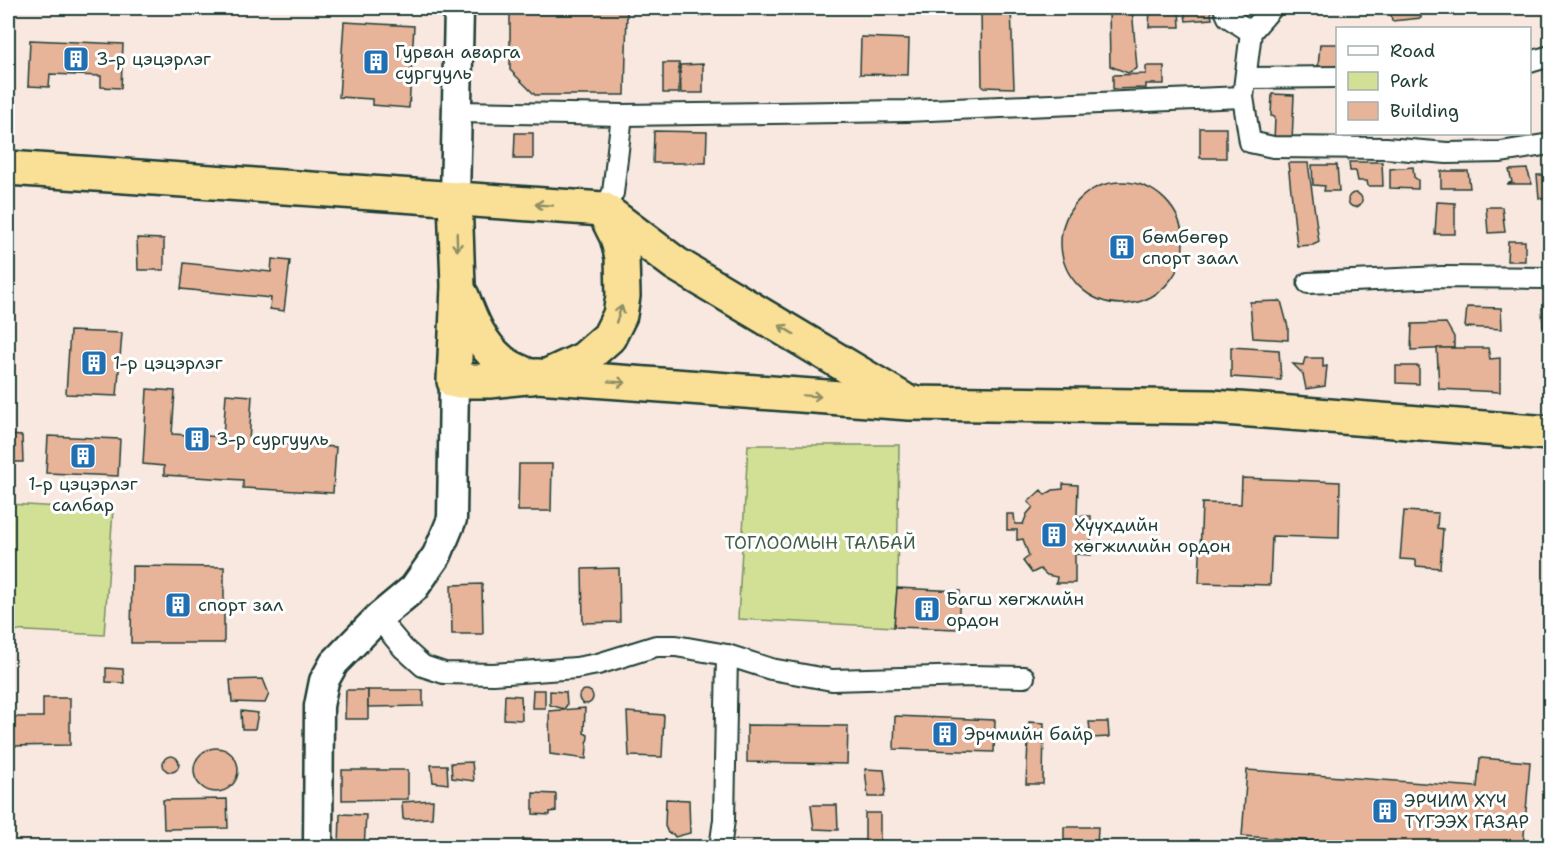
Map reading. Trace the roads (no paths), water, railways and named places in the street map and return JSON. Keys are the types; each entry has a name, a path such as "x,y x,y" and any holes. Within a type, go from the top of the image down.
{"highway":[{"path":"8,168 603,209 676,264 909,403"},
{"path":"455,199 458,286 454,381 538,377 909,403 1212,407 1551,433"},
{"path":"458,286 474,327 486,345 502,362 538,377 584,359 609,337 620,315 623,296 622,257 617,237 603,209"}],"main road":[{"path":"455,199 459,8"},
{"path":"318,848 320,706 324,681 334,663 378,618 414,588 437,555 452,519 454,381"}],"street":[{"path":"1224,8 1228,17 1251,32"},
{"path":"1272,8 1251,32 1244,88 1250,142 1273,147 1386,148 1446,153 1501,152 1551,144"},
{"path":"1531,62 1551,56"},
{"path":"457,112 622,115 906,111 1244,88 1336,77"},
{"path":"603,209 613,193 622,115"},
{"path":"1308,283 1442,277 1551,278"},
{"path":"378,618 403,648 423,666 444,673 493,674 576,668 598,664 656,646 676,646 727,655 771,669 832,680 971,676 1024,677"},
{"path":"720,848 724,820 727,655"}],"place":[{"name":"3-р цэцэрлэг","path":"76,59"},
{"name":"Гурван аварга сургууль","path":"376,62"},
{"name":"бөмбөгөр спорт заал","path":"1122,247"},
{"name":"1-р цэцэрлэг","path":"94,363"},
{"name":"3-р сургууль","path":"197,439"},
{"name":"1-р цэцэрлэг салбар","path":"83,456"},
{"name":"Хүүхдийн хөгжилийн ордон","path":"1054,535"},
{"name":"спорт зал","path":"178,605"},
{"name":"Багш хөгжлийн ордон","path":"927,609"},
{"name":"Эрчмийн байр","path":"945,734"},
{"name":"ЭРЧИМ ХҮЧ ТҮГЭЭХ ГАЗАР","path":"1385,811"}],"park label":[{"name":"ТОГЛООМЫН ТАЛБАЙ","path":"820,543"}]}
